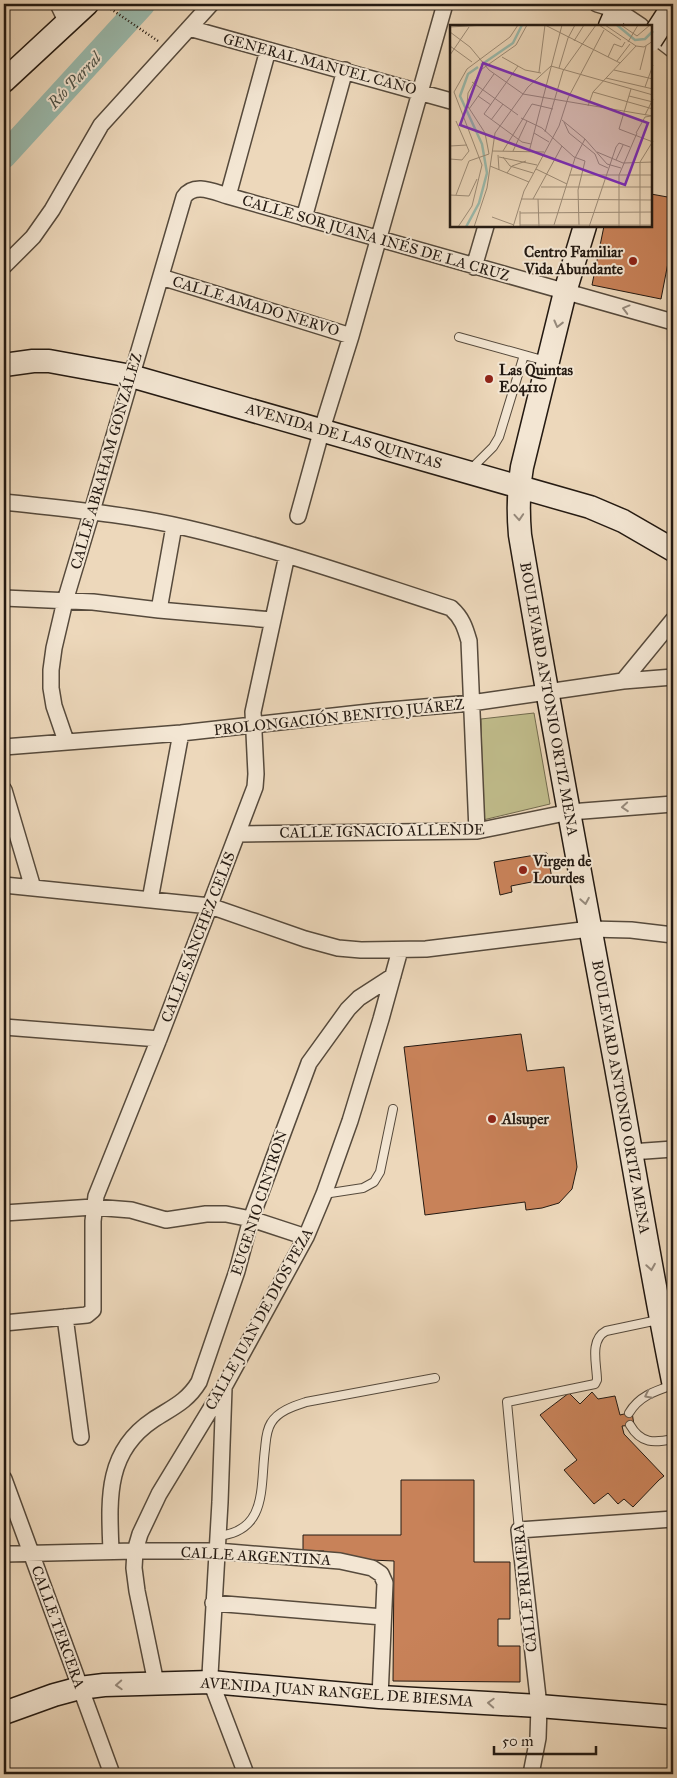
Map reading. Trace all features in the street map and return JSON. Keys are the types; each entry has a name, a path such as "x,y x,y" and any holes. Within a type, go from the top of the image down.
{"main road":[{"path":"4,81 63,13 87,4"},
{"path":"652,38 673,6"},
{"name":"BOULEVARD ANTONIO ORTIZ MENA","path":"584,228 566,292 522,467 519,488 520,536 631,1152 666,1330 673,1383"},
{"name":"AVENIDA DE LAS QUINTAS","path":"4,364 49,361 131,376 322,429 606,513 623,520 673,550"},
{"name":"AVENIDA JUAN RANGEL DE BIESMA","path":"4,1713 80,1688 156,1683 211,1682 380,1697 539,1706 673,1717"},
{"path":"673,1703 565,1696 556,1697 539,1706 550,1716 557,1719 673,1728"}],"street":[{"path":"4,266 33,237 52,210 101,124 211,4"},
{"path":"298,516 445,4"},
{"path":"611,11 639,25"},
{"name":"GENERAL MANUEL CANO","path":"189,28 450,101"},
{"path":"652,34 673,50"},
{"path":"228,196 268,50"},
{"path":"304,218 345,70"},
{"name":"CALLE SOR JUANA INÉS DE LA CRUZ","path":"194,188 379,237 474,267 673,322"},
{"name":"CALLE ABRAHAM GONZÁLEZ","path":"66,741 54,706 50,670 64,601 184,197 194,188"},
{"path":"474,267 485,228"},
{"name":"CALLE AMADO NERVO","path":"161,277 351,336"},
{"path":"4,502 92,512 174,526 287,555 451,608 460,616 465,626 469,647 477,831"},
{"path":"159,610 174,526"},
{"name":"CALLE SÁNCHEZ CELIS","path":"66,1317 91,1313 94,1307 93,1207 96,1196 159,1039 255,787 253,726 255,696 287,555"},
{"path":"4,598 93,602 272,620"},
{"path":"623,681 673,620"},
{"name":"PROLONGACIÓN BENITO JUÁREZ","path":"4,747 181,733 378,711 471,703 623,681 673,676"},
{"path":"150,900 181,733"},
{"path":"4,790 33,888"},
{"name":"CALLE IGNACIO ALLENDE","path":"238,834 477,831 570,812 673,804"},
{"path":"4,884 210,906 323,944 361,950 426,948 590,929 631,930 673,935"},
{"name":"CALLE JUAN DE DIOS PEZA","path":"156,1683 137,1591 134,1568 135,1551 158,1494 224,1387 306,1237 324,1194 350,1120 400,950"},
{"name":"EUGENIO CINTRON","path":"111,1551 110,1497 112,1479 119,1458 132,1437 148,1424 183,1402 194,1391 199,1382 237,1271 251,1219 309,1063 348,1009 359,998 393,976"},
{"path":"4,1026 159,1039"},
{"path":"631,1152 673,1149"},
{"path":"4,1213 93,1207 131,1210 166,1220 217,1213 251,1219 306,1237"},
{"path":"4,1323 66,1317 81,1437"},
{"path":"224,1387 218,1543 210,1663 211,1682 246,1774"},
{"path":"183,1402 206,1416"},
{"name":"CALLE TERCERA","path":"4,1479 112,1774"},
{"path":"519,1530 673,1519"},
{"name":"CALLE PRIMERA","path":"519,1530 539,1706 538,1738 531,1774"},
{"name":"CALLE ARGENTINA","path":"4,1554 135,1551 218,1543 340,1561 372,1568 381,1574 384,1580 380,1697"},
{"path":"213,1602 383,1617"}],"lane":[{"path":"459,337 548,362"},
{"path":"467,472 493,447 499,437 524,355"},
{"path":"324,1194 363,1188 374,1182 380,1172 393,1109"},
{"name":"CALLE PRIMERA","path":"519,1530 507,1402 595,1384 597,1380 595,1342 600,1334 606,1331 666,1330"},
{"path":"218,1543 246,1527 256,1513 260,1500 266,1434 271,1422 278,1415 306,1402 435,1378"},
{"path":"629,1413 634,1404 642,1397 673,1383"},
{"path":"630,1425 640,1438 652,1442 673,1439"}],"path":[{"path":"104,4 169,49"}],"shaded area":[{"path":"534,713 550,804 483,820 481,719"}],"building":[{"name":"Centro Familiar Vida Abundante","path":"652,194 673,198 673,237 661,299 592,285 604,228 652,228"},
{"name":"Virgen de Lourdes","path":"547,853 552,878 511,886 512,892 500,895 494,862"},
{"name":"Alsuper","path":"521,1034 527,1071 564,1067 577,1167 572,1189 559,1203 542,1208 526,1210 525,1202 425,1215 404,1047"},
{"path":"592,1392 598,1399 615,1396 620,1415 632,1412 634,1425 622,1426 624,1434 664,1476 633,1507 624,1499 618,1504 608,1493 594,1504 564,1470 577,1460 540,1415 569,1393 580,1404"},
{"path":"401,1480 474,1480 474,1562 510,1562 510,1619 498,1619 498,1646 520,1646 520,1682 393,1681 394,1561 325,1558 324,1551 303,1551 303,1535 401,1535"}],"waterway":[{"name":"Río Parral","path":"4,156 143,4"}],"place":[{"name":"Centro Familiar Vida Abundante","path":"633,261"},
{"name":"Las Quintas E04110","path":"489,379"},
{"name":"Virgen de Lourdes","path":"523,870"},
{"name":"Alsuper","path":"492,1119"}]}
